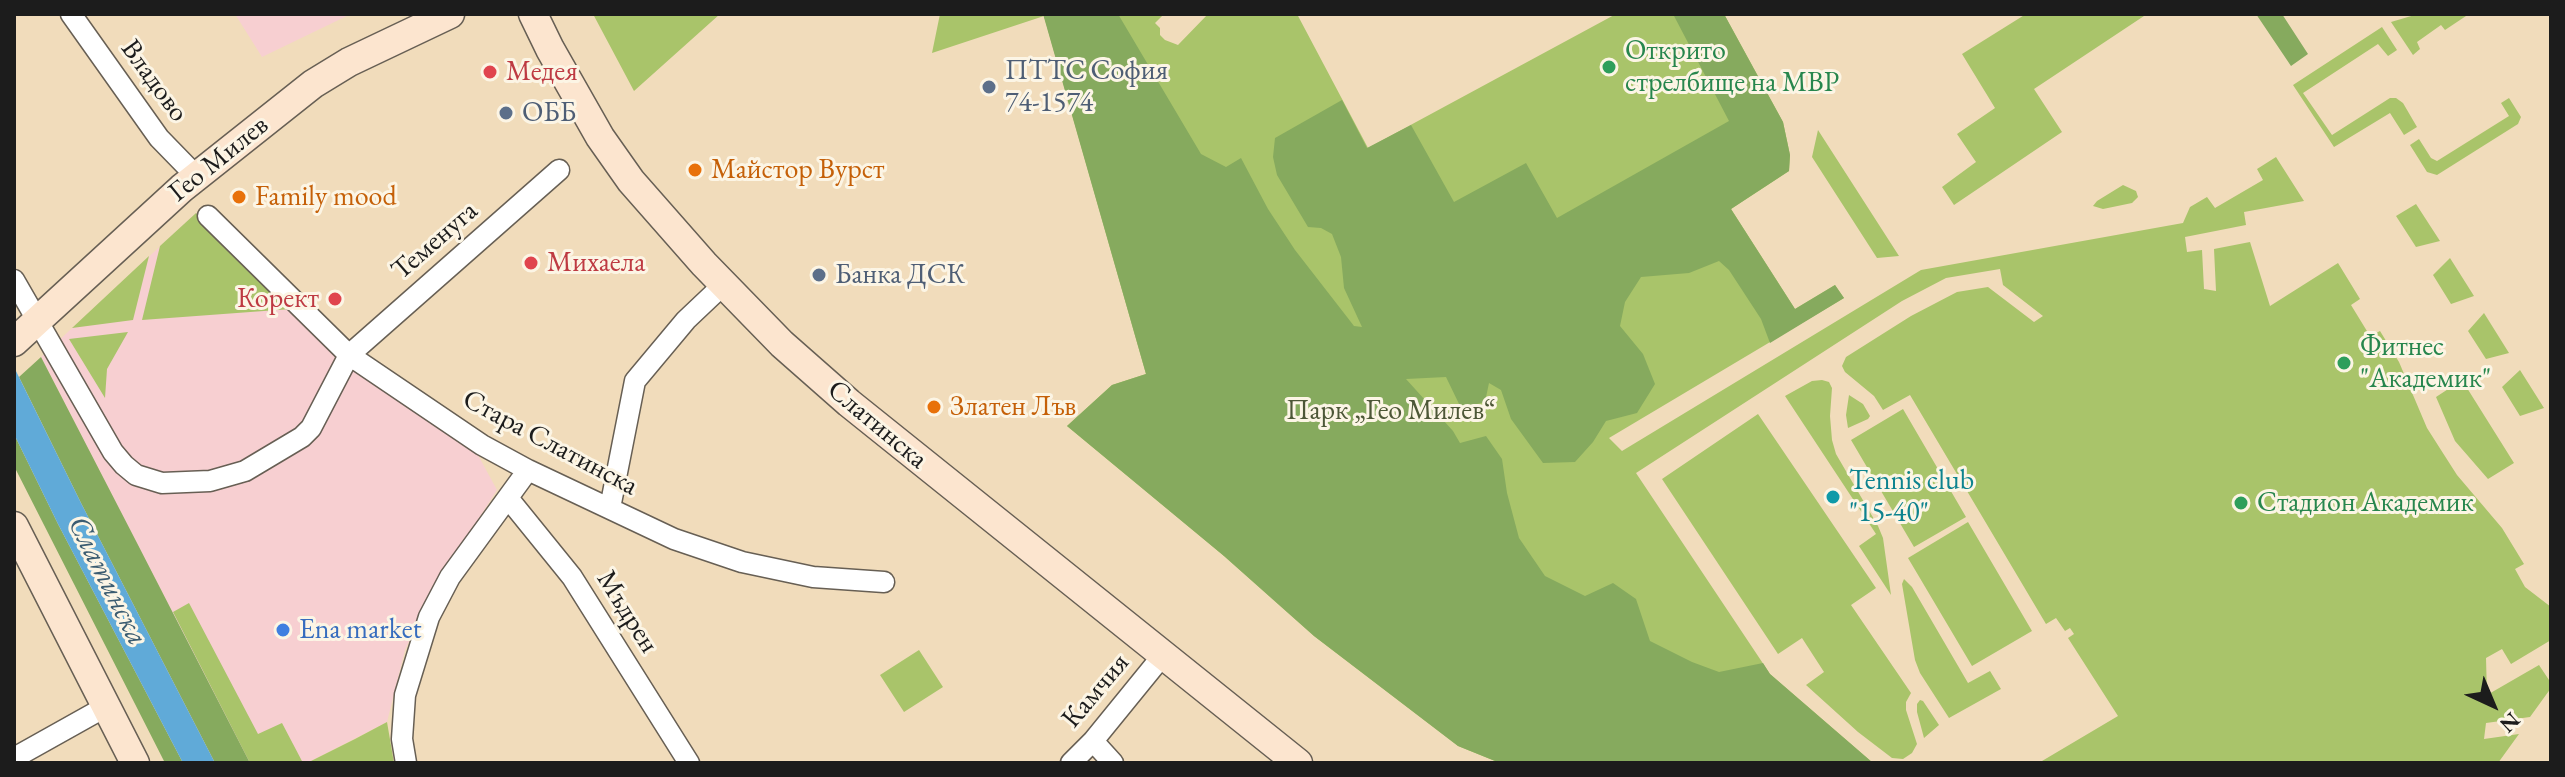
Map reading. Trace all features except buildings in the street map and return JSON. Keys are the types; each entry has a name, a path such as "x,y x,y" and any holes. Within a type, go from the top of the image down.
{"street":[{"name":"Владово","path":"71,14 159,138 196,176"},
{"name":"Гео Милев","path":"26,331 196,176 313,84 349,62 450,14"},
{"name":"Слатинска","path":"533,14 600,137 631,181 723,285 782,344 849,403 1298,763"},
{"name":"Теменуга","path":"349,355 559,170"},
{"name":"Стара Слатинска","path":"208,216 349,355 482,445 528,470 674,539 742,562 813,577 884,582"},
{"path":"14,280 26,331 113,452 136,475 162,483 210,481 245,471 302,437 311,428 349,355"},
{"path":"610,508 635,381 686,320 723,285"},
{"path":"406,763 402,739 405,695 429,617 450,577 528,470"},
{"name":"Мъдрен","path":"508,498 572,577 689,763"},
{"path":"14,526 135,763"},
{"name":"Камчия","path":"1071,763 1093,741 1163,655"},
{"path":"14,758 107,706"},
{"path":"1093,741 1113,763"}],"shaded area":[{"path":"235,14 351,14 262,57"},
{"path":"196,213 347,366 472,444 497,490 432,592 405,650 387,722 307,763 250,763 41,357"}],"green space":[{"path":"593,14 720,14 634,91"},
{"path":"940,14 1164,14 1155,23 1160,28 1160,35 1178,45 1208,14 1297,14 1368,148 1616,14 1724,14 1783,122 1790,155 1789,171 1731,209 1795,309 1835,285 1844,298 1609,438 1622,451 1921,270 2183,223 2190,207 2207,197 2215,208 2263,180 2257,169 2276,157 2304,201 2244,212 2246,225 2185,237 2187,252 2202,250 2204,289 2216,291 2214,249 2250,242 2270,306 2338,263 2360,299 2351,305 2370,336 2380,331 2399,362 2427,428 2457,475 2502,528 2524,564 2515,569 2525,587 2551,607 2551,640 2511,664 2502,649 2486,658 2487,695 2539,665 2551,688 2530,717 2486,723 2484,739 2519,734 2498,763 2044,763 2042,761 2118,716 2068,638 2074,634 2070,628 2065,631 2056,618 2046,624 1910,395 1883,410 1874,396 1842,366 1846,357 1911,316 1957,292 1988,287 2034,322 2043,316 2003,285 2000,269 1946,278 1902,301 1636,473 1770,674 1873,763 1500,763 1458,746 1314,636 1224,556 1067,426 1112,385 1146,374 1044,16 932,53"},
{"name":"Парк „Гео Милев“","path":"1043,14 1118,14 1201,154 1226,167 1241,158 1268,209 1295,250 1354,326 1362,327 1344,288 1341,257 1332,234 1321,228 1308,227 1277,175 1273,157 1275,138 1342,100 1367,148 1411,125 1454,202 1526,163 1557,218 1729,121 1673,14 1724,14 1783,122 1790,155 1789,171 1731,209 1795,309 1835,285 1844,298 1770,343 1761,319 1729,270 1719,261 1689,273 1641,277 1625,302 1620,326 1643,354 1655,384 1637,413 1606,421 1575,462 1543,463 1511,419 1501,390 1489,383 1485,402 1461,408 1446,377 1406,379 1460,443 1486,436 1502,459 1519,538 1545,576 1585,596 1613,583 1636,599 1650,641 1692,662 1719,672 1763,663 1770,674 1873,763 1500,763 1458,746 1314,636 1224,556 1067,426 1112,385 1146,374"},
{"path":"2026,14 2147,14 2034,89 2062,132 1954,205 1942,187 1976,162 1957,134 1995,108 1962,54"},
{"path":"2256,14 2282,14 2308,54 2291,66"},
{"path":"2418,14 2469,14 2445,30 2441,25 2417,42 2420,49 2413,55 2391,22"},
{"path":"2382,27 2397,50 2388,56 2378,44 2303,93 2332,135 2390,98 2403,103 2417,127 2404,135 2390,113 2334,147 2293,85"},
{"path":"2509,98 2521,117 2518,124 2437,175 2427,172 2410,145 2419,139 2431,158 2437,161 2509,116 2501,103"},
{"path":"1818,130 1899,256 1877,258 1812,157"},
{"path":"2123,185 2136,191 2138,197 2132,203 2103,209 2093,206 2097,201"},
{"path":"2416,204 2440,241 2416,247 2396,216"},
{"path":"196,213 291,309 142,320 160,246"},
{"path":"149,256 133,320 72,328"},
{"path":"2450,258 2474,296 2451,304 2433,275"},
{"path":"2484,313 2509,353 2486,359 2468,331"},
{"path":"128,332 107,369 105,398 69,339"},
{"path":"41,357 250,763 215,763 81,503 19,377"},
{"path":"2520,370 2544,408 2520,416 2502,387"},
{"path":"2462,380 2514,463 2488,479 2455,441 2436,397"},
{"path":"1812,381 1829,382 1832,388 1830,416 1836,454 1883,538 1891,595 1859,546 1876,534 1785,396"},
{"path":"1849,395 1863,404 1870,416 1848,428 1846,415"},
{"path":"1903,409 1966,517 1914,547 1851,440"},
{"path":"1758,414 1876,588 1851,605 1911,693 1906,710 1917,744 1912,753 1903,759 1892,758 1806,685 1824,672 1802,638 1778,654 1662,479"},
{"path":"14,434 183,763 165,763 14,466"},
{"path":"1968,522 2032,631 1972,666 1908,558"},
{"path":"1904,579 1912,587 1968,683 1990,671 2001,689 1949,718 1915,660 1902,584"},
{"path":"189,603 258,734 282,723 303,763 250,763 173,612"},
{"path":"919,650 943,687 904,712 880,675"},
{"path":"1920,700 1939,725 1924,738 1917,712"},
{"path":"387,722 394,763 307,763 355,739"}],"water":[{"path":"14,367 215,763 183,763 58,524 14,434"}],"place":[{"name":"Открито стрелбище на МВР","path":"1609,67"},
{"name":"Медея","path":"490,72"},
{"name":"ПТТС София 74-1574","path":"989,87"},
{"name":"ОББ","path":"506,113"},
{"name":"Майстор Вурст","path":"695,170"},
{"name":"Family mood","path":"239,197"},
{"name":"Михаела","path":"531,263"},
{"name":"Банка ДСК","path":"819,275"},
{"name":"Корект","path":"335,299"},
{"name":"Фитнес \"Академик\"","path":"2344,363"},
{"name":"Златен Лъв","path":"934,407"},
{"name":"Tennis club \"15-40\"","path":"1833,497"},
{"name":"Стадион Академик","path":"2241,503"},
{"name":"Ena market","path":"283,630"}]}
